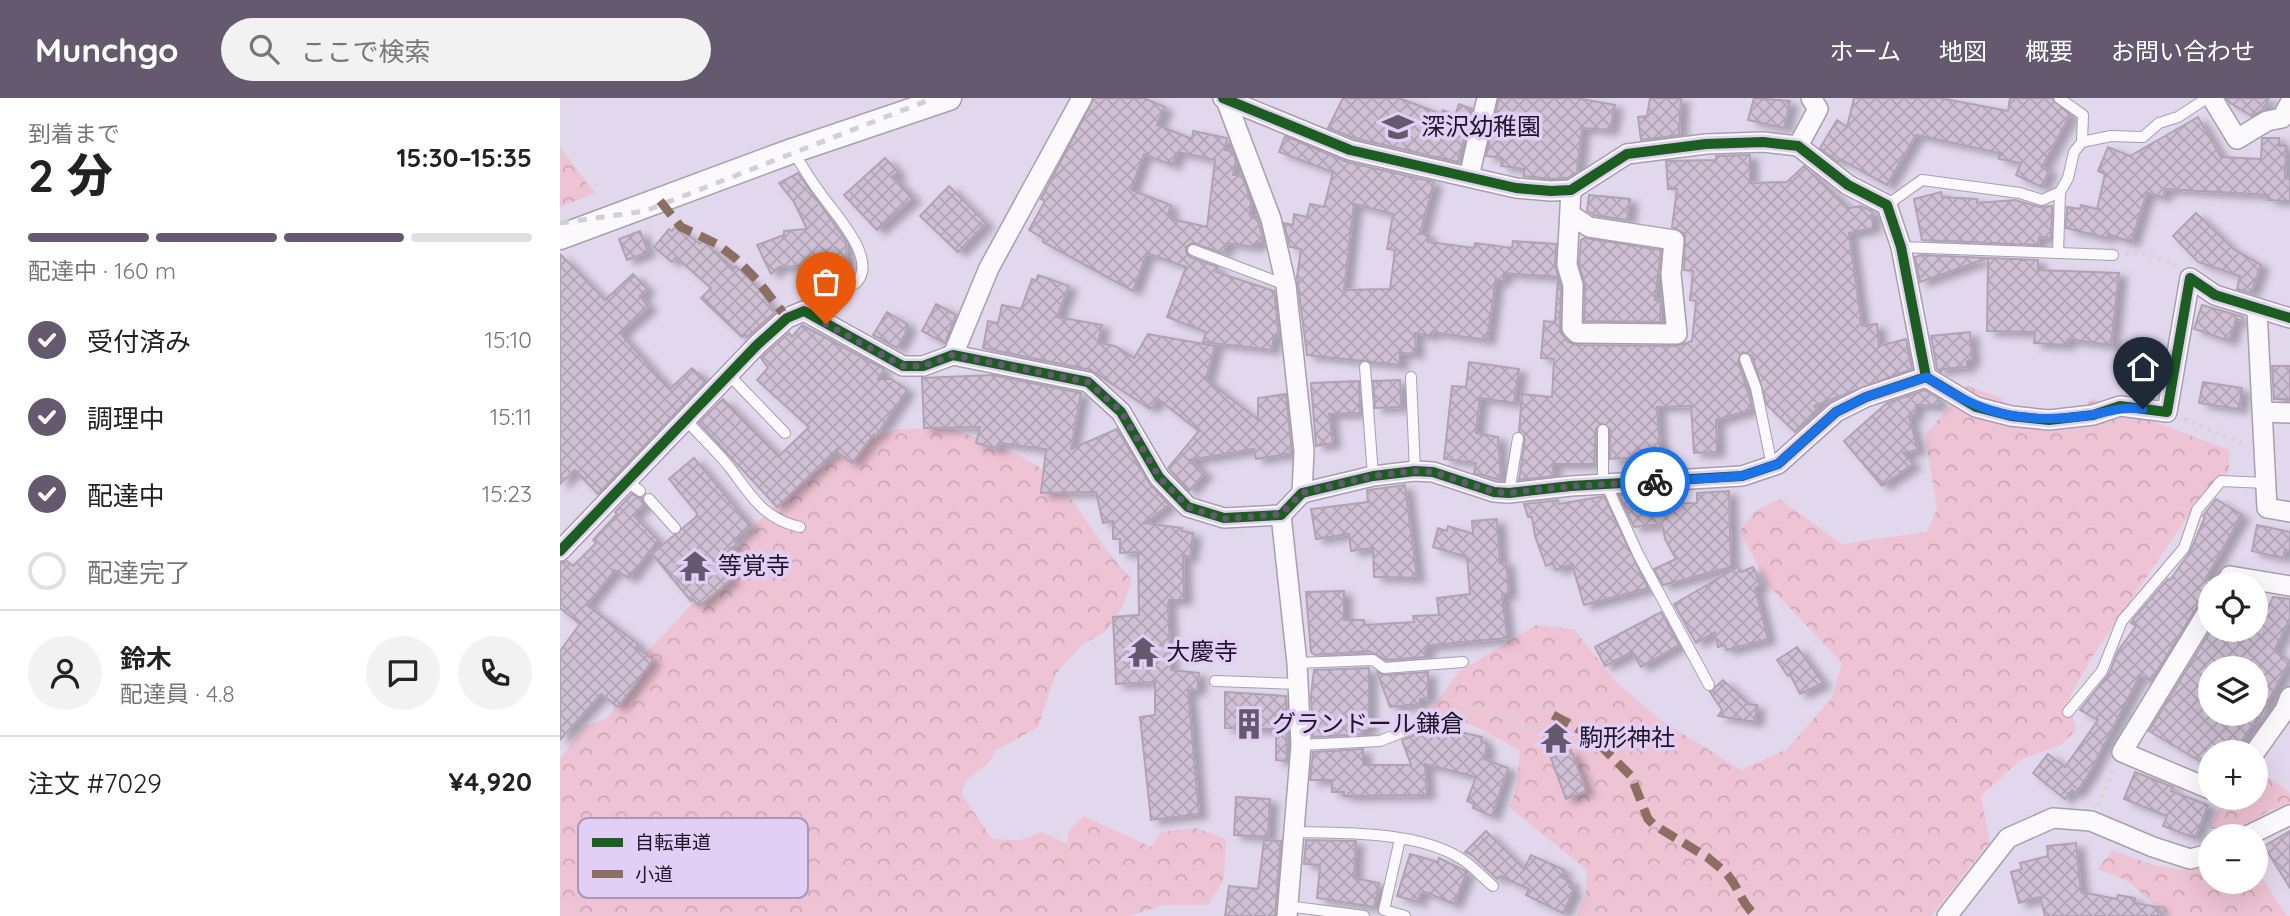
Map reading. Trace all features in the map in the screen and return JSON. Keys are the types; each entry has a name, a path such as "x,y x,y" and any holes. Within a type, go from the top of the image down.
{"street":[{"path":"560,237 792,151 949,98"},
{"path":"953,355 989,268 1082,98"},
{"path":"1469,177 1487,98"},
{"path":"1798,146 1818,109 1811,98"},
{"path":"2210,98 2237,139 2267,121 2287,117"},
{"path":"1224,99 1349,150 1516,188 1571,190 1627,155 1706,144 1763,142 1798,146 1848,184 1887,205 1901,247 1927,377 1976,407 2011,416 2049,421 2093,415 2120,406 2167,412 2190,278 2215,295 2290,318"},
{"path":"1224,99 1271,219 1286,285 1304,451 1302,493"},
{"path":"1570,214 1589,228 1674,240 1671,274 1677,334 1577,333 1572,328 1573,285 1567,265 1571,190"},
{"path":"2257,310 2267,508 2290,512"},
{"path":"560,551 634,486 728,374 787,318 804,311 903,366 923,366 953,355 1088,382 1121,411 1159,477 1188,507 1224,519 1281,514 1302,493 1373,476 1415,471 1433,472 1494,492 1509,493 1742,476 1778,464 1836,412 1866,397 1927,377"},
{"path":"2263,412 2290,413"},
{"path":"1281,514 1297,663 1301,744 1287,911"},
{"path":"2268,582 2290,586"},
{"path":"2198,628 2122,752 2198,784"},
{"path":"2264,740 2288,706"},
{"path":"2268,826 2290,815"},
{"path":"1947,916 2008,838 2053,818 2091,821 2153,848 2190,859 2198,857"}],"lane":[{"path":"2057,253 2060,192 2068,178 2074,152 2082,142 2083,115 2059,98"},
{"path":"2082,142 2111,136 2143,137 2159,123 2178,117 2210,98"},
{"path":"792,151 853,237 863,267 863,277 856,283 804,311"},
{"path":"1887,205 1923,180 2020,193 2042,200 2060,192"},
{"path":"1901,247 2113,254"},
{"path":"1193,250 1286,285"},
{"path":"1745,359 1756,388 1772,466"},
{"path":"1365,367 1373,476"},
{"path":"728,374 785,433"},
{"path":"1411,377 1415,471"},
{"path":"687,421 730,467 757,506 785,524 800,527"},
{"path":"1603,430 1605,486 1638,554 1709,685"},
{"path":"1509,493 1518,438"},
{"path":"2068,712 2102,671 2122,621 2185,548 2197,510 2221,481 2266,483"},
{"path":"649,499 675,528"},
{"path":"1297,663 1373,660 1384,667 1463,662"},
{"path":"1215,681 1298,684"},
{"path":"1301,744 1380,741 1430,721"},
{"path":"1294,832 1400,839 1459,858 1493,886"},
{"path":"1400,839 1384,910 1405,916"},
{"path":"1287,911 1364,916"}],"path":[{"path":"2113,254 2146,253 2178,267 2190,278"},
{"path":"2167,412 2264,452"},
{"path":"1538,706 1553,715"},
{"path":"1430,721 1477,707 1538,730"},
{"path":"2091,821 2122,752"}],"green space":[{"path":"560,147 595,193 560,207"},
{"path":"1967,386 2002,398 2012,422 2069,430 2092,398 2229,450 2229,471 2186,519 2093,656 2070,696 2076,730 2061,745 2022,759 1981,796 1990,842 1931,916 1577,916 1585,898 1587,870 1510,808 1517,784 1520,751 1483,730 1430,710 1459,672 1536,625 1574,629 1614,680 1658,718 1741,770 1787,749 1832,698 1842,663 1767,584 1740,531 1755,511 1779,499 1842,544 1927,532 1937,509 1925,435"},
{"path":"951,428 1009,451 1037,466 1060,485 1112,557 1132,579 1122,608 1105,632 1083,644 1056,673 1038,727 995,751 989,762 966,781 961,793 992,839 1021,840 1042,832 1067,844 1069,830 1084,816 1151,847 1161,832 1196,828 1226,839 1224,879 1208,905 1164,905 1129,916 560,916 560,759 585,726 608,718 616,705 628,661 650,649 724,570 755,525 791,489 857,443 897,429"},
{"path":"2268,777 2290,793 2290,804 2270,810 2248,824 2211,824 2219,810 2268,810"},
{"path":"2113,850 2173,869 2198,869 2198,894 2268,894 2268,887 2287,916 2168,916 2126,880 2097,869"}],"building":[{"path":"1094,98 1144,98 1165,107 1157,125 1192,139 1193,131 1227,138 1225,150 1232,151 1236,161 1233,175 1242,176 1251,201 1250,216 1257,217 1264,243 1256,242 1255,247 1227,243 1223,253 1192,243 1186,247 1186,252 1190,257 1218,267 1216,272 1274,291 1279,336 1274,335 1272,350 1203,342 1206,332 1167,317 1186,267 1147,253 1133,291 1043,242 1044,239 1029,230 1045,201 1041,199","holes":["1178,152 1215,160 1207,227 1171,219 1172,216 1168,214 1171,205 1131,190 1144,154 1172,165"]},
{"path":"1343,98 1399,98 1441,114 1443,110 1455,115 1459,104 1472,109 1458,162 1354,138 1328,128"},
{"path":"1499,98 1577,98 1615,105 1610,130 1582,128 1577,172 1567,178 1551,179 1524,176 1524,169 1501,166 1502,158 1486,156"},
{"path":"1650,98 1681,98 1679,135 1641,140 1638,117 1647,116"},
{"path":"1754,98 1790,101 1784,128 1748,120"},
{"path":"1854,98 1940,98 2008,111 2010,98 2052,98 2070,115 2042,167 2049,170 2042,187 2016,175 2021,163 1999,159 2000,153 1916,135 1887,185 1840,159 1838,162 1820,148 1837,120 1847,127"},
{"path":"2226,98 2269,98 2263,110 2252,116"},
{"path":"2198,117 2221,157 2261,159 2262,138 2279,138 2279,146 2286,146 2285,178 2290,179 2290,201 2268,200 2268,195 2166,189 2163,197 2147,193 2131,242 2108,234 2107,238 2066,228 2067,207 2080,209 2081,205 2097,209 2105,174 2098,171 2108,147 2130,156"},
{"path":"1285,136 1347,162 1434,182 1420,234 1429,235 1428,242 1474,248 1475,243 1512,248 1513,241 1556,244 1555,265 1561,287 1560,332 1568,342 1577,345 1677,346 1692,341 1696,301 1690,300 1693,271 1684,270 1685,234 1672,227 1677,189 1668,189 1666,161 1716,160 1716,156 1750,155 1750,183 1787,182 1804,166 1849,208 1861,206 1872,211 1873,228 1849,233 1862,326 1877,324 1879,346 1906,339 1912,369 1814,406 1818,411 1795,432 1767,405 1752,356 1743,352 1738,361 1753,409 1716,420 1717,452 1694,453 1691,406 1657,407 1661,463 1644,464 1643,457 1610,459 1610,429 1602,423 1596,429 1594,464 1552,464 1554,476 1519,480 1525,439 1519,431 1522,394 1552,397 1554,359 1541,358 1544,321 1555,322 1558,277 1504,273 1503,281 1496,280 1487,340 1432,332 1431,336 1415,333 1416,354 1400,353 1400,365 1307,355 1297,277 1301,249 1290,247 1284,223 1293,225 1294,214 1307,217 1310,204 1324,207 1333,172 1279,152","holes":["1354,204 1393,214 1387,249 1395,250 1390,289 1344,290"]},
{"path":"885,158 898,172 893,176 913,198 877,230 844,195"},
{"path":"798,173 846,241 847,270 819,272 818,265 779,267 771,274 757,245 784,235 784,231 807,229 794,202 779,183"},
{"path":"949,186 986,223 958,252 920,216"},
{"path":"1941,192 1942,197 1977,199 1977,203 2015,200 2040,207 2052,206 2051,238 2039,237 2038,245 1922,240 1914,199"},
{"path":"1589,195 1630,199 1627,220 1594,215 1587,211"},
{"path":"2196,213 2232,248 2261,265 2251,293 2237,289 2240,276 2198,262 2173,236"},
{"path":"676,226 700,244 703,241 734,269 736,266 759,289 775,312 747,337 745,334 742,337 701,298 711,288 676,257 672,262 654,247 669,229 672,231"},
{"path":"640,231 648,252 627,260 619,239"},
{"path":"1585,238 1661,250 1655,300 1661,301 1660,322 1584,321 1585,285 1579,264 1581,240"},
{"path":"560,254 605,300 633,274 647,289 640,296 649,307 620,333 670,389 692,368 706,381 598,494 575,470 560,484"},
{"path":"1915,257 1988,258 1920,282"},
{"path":"1988,258 2038,260 2038,270 2119,273 2111,345 2068,339 2067,345 2034,343 2035,332 1987,331"},
{"path":"1038,275 1069,286 1057,317 1102,325 1098,343 1115,346 1134,358 1148,334 1215,346 1206,379 1258,420 1258,398 1286,394 1292,453 1256,459 1254,449 1190,460 1205,473 1189,491 1168,468 1199,431 1158,399 1150,409 1091,370 983,348 988,321 998,323 1002,305 1021,309 1032,279 1036,281"},
{"path":"936,304 956,315 945,343 922,331"},
{"path":"2202,305 2243,317 2242,321 2236,319 2229,341 2194,329"},
{"path":"887,312 907,324 907,331 897,348 873,335"},
{"path":"802,325 884,369 878,379 891,379 907,390 876,436 874,434 852,463 836,451 838,448 777,507 699,423 723,399 779,456 809,427 757,380 768,368 761,358 789,333 792,337"},
{"path":"1970,332 1972,361 1967,361 1967,367 1941,369 1941,372 1937,369 1931,336"},
{"path":"1469,362 1519,369 1514,403 1480,398 1476,433 1498,437 1501,480 1474,473 1476,463 1444,459 1452,386 1466,387"},
{"path":"2272,366 2290,366 2290,399 2274,399"},
{"path":"993,375 1081,393 1071,449 1117,429 1149,483 1169,505 1145,523 1182,528 1181,531 1193,533 1190,557 1183,556 1184,600 1169,600 1168,606 1171,670 1199,673 1197,691 1188,690 1199,814 1151,820 1140,717 1155,715 1155,682 1116,684 1113,617 1139,615 1138,552 1120,553 1120,539 1113,539 1113,521 1103,523 1096,492 1041,493 1046,449 999,443 998,449 976,443 980,427 924,428 922,378"},
{"path":"1400,380 1401,407 1375,408 1373,381"},
{"path":"1359,381 1360,413 1329,414 1333,443 1316,446 1311,383"},
{"path":"2203,382 2242,388 2239,409 2199,403"},
{"path":"1925,390 1939,399 1938,406 1916,405 1915,415 1909,417 1918,450 1903,453 1913,464 1882,486 1844,441 1887,403"},
{"path":"694,458 751,526 734,540 737,544 718,559 732,579 699,606 693,599 691,601 652,554 696,517 697,513 669,479"},
{"path":"1405,485 1417,578 1374,577 1373,548 1351,551 1349,534 1316,539 1311,509 1368,502 1367,490"},
{"path":"1729,491 1731,567 1663,585 1654,569 1676,559 1665,539 1662,524 1634,527 1619,495 1664,493 1665,504 1697,503 1697,493"},
{"path":"632,494 642,498 644,504 633,515 658,540 629,578 615,570 587,605 638,644 636,647 653,660 618,707 601,694 560,740 560,651 580,624 560,608 560,563 567,561 573,566 596,543 593,540"},
{"path":"1604,496 1648,588 1584,605 1572,564 1556,570 1553,563 1546,566 1535,536 1532,517 1528,517 1524,504 1558,500 1559,504"},
{"path":"2216,499 2242,515 2209,572 2198,572 2198,605 2151,681 2140,675 2089,774 2076,793 2072,790 2065,799 2033,773 2048,754 2065,767 2098,720 2080,710 2109,674 2118,651 2136,626 2131,623 2135,617 2168,579 2170,580 2190,552 2205,517 2203,516"},
{"path":"1497,519 1500,563 1506,562 1509,594 1502,594 1507,638 1432,645 1425,648 1426,657 1386,660 1369,651 1315,655 1311,652 1306,592 1344,591 1344,620 1364,620 1365,625 1414,622 1413,616 1439,615 1437,598 1470,594 1467,557 1433,547 1438,528 1447,531 1448,526 1473,534 1472,521"},
{"path":"2257,525 2290,532 2290,551 2285,550 2283,558 2252,551"},
{"path":"1738,567 1741,572 1753,567 1761,585 1755,588 1768,639 1727,650 1725,645 1718,647 1715,632 1696,643 1674,604"},
{"path":"2273,597 2290,599 2290,618 2274,651 2290,661 2268,702 2268,656 2198,656 2198,726 2252,726 2242,740 2198,740 2198,760 2149,731 2204,642 2268,642 2268,608"},
{"path":"1661,612 1679,645 1641,667 1632,652 1605,666 1595,647"},
{"path":"1797,647 1823,683 1800,694 1790,674 1788,676 1777,660"},
{"path":"1369,668 1369,730 1363,730 1363,734 1313,737 1311,696 1314,670"},
{"path":"1377,672 1385,675 1428,672 1428,698 1420,699 1420,704 1390,707"},
{"path":"1723,680 1748,704 1757,705 1755,722 1718,716 1722,710 1710,692"},
{"name":"グランドール鎌倉","path":"1225,692 1286,696 1287,761 1276,760 1276,729 1225,728"},
{"path":"1430,729 1458,736 1460,732 1482,737 1481,742 1487,744 1484,759 1508,768 1492,816 1473,808 1474,804 1467,801 1476,777 1425,764 1427,794 1422,795 1344,796 1344,792 1332,792 1332,780 1310,780 1313,752 1363,749 1363,765 1411,765 1402,740"},
{"path":"1571,750 1586,791 1566,799 1551,758"},
{"path":"2135,772 2173,787 2171,791 2198,801 2198,810 2206,810 2201,824 2198,824 2195,838 2163,826 2167,816 2124,799"},
{"path":"1236,797 1270,799 1268,837 1234,835"},
{"path":"1486,831 1524,869 1531,855 1564,870 1561,877 1572,882 1569,887 1574,890 1563,913 1526,895 1529,889 1500,876 1497,879 1473,856 1465,852"},
{"path":"2290,831 2290,888 2268,852 2268,844"},
{"path":"1264,840 1281,841 1275,916 1225,916 1229,886 1258,889"},
{"path":"1306,840 1356,841 1354,878 1379,883 1374,907 1317,898 1320,865 1304,864"},
{"path":"2076,843 2081,892 2117,899 2118,895 2135,898 2134,903 2159,907 2158,916 2045,916 2040,897 2019,903 2011,872 2022,869 2020,863 2048,856 2047,846"},
{"path":"1410,854 1438,862 1439,858 1467,872 1454,904 1425,892 1420,894 1418,902 1397,896"}],"railway":[{"path":"560,223 645,211 934,98"}],"marked path":[{"path":"660,201 681,227 717,244 735,258 757,280 787,318"},
{"path":"1553,715 1591,736 1631,776 1648,819 1707,857 1725,872 1756,916"}],"cycle path":[{"path":"1223,98 1350,150 1516,188 1551,191 1571,190 1627,154 1706,144 1763,142 1798,146 1848,185 1887,205 1901,247 1926,377 1976,407 2011,416 2049,420 2093,415 2120,406 2167,412 2190,278 2215,295 2290,318"},
{"path":"560,551 757,345 787,318 804,311 903,366 923,366 953,355 1088,382 1121,412 1159,477 1188,507 1224,518 1281,515 1302,493 1373,476 1415,471 1433,472 1494,492 1509,493 1571,486 1742,476 1778,464 1836,412 1866,397 1926,377"}],"way so far":[{"path":"826,324 903,366 923,366 953,355 1088,382 1121,411 1159,477 1174,494 1188,507 1205,515 1224,519 1281,514 1302,493 1373,476 1415,471 1433,472 1469,481 1494,492 1509,493 1572,486 1655,482"}],"place":[{"name":"深沢幼稚園","path":"1398,127"},
{"name":"等覚寺","path":"695,566"},
{"name":"大慶寺","path":"1143,652"},
{"name":"グランドール鎌倉","path":"1249,724"},
{"name":"駒形神社","path":"1556,738"}],"route":[{"path":"1655,482 1742,476 1778,464 1836,412 1866,397 1927,377 1954,396 1976,407 2011,416 2049,421 2093,415 2120,406 2143,409"}]}
